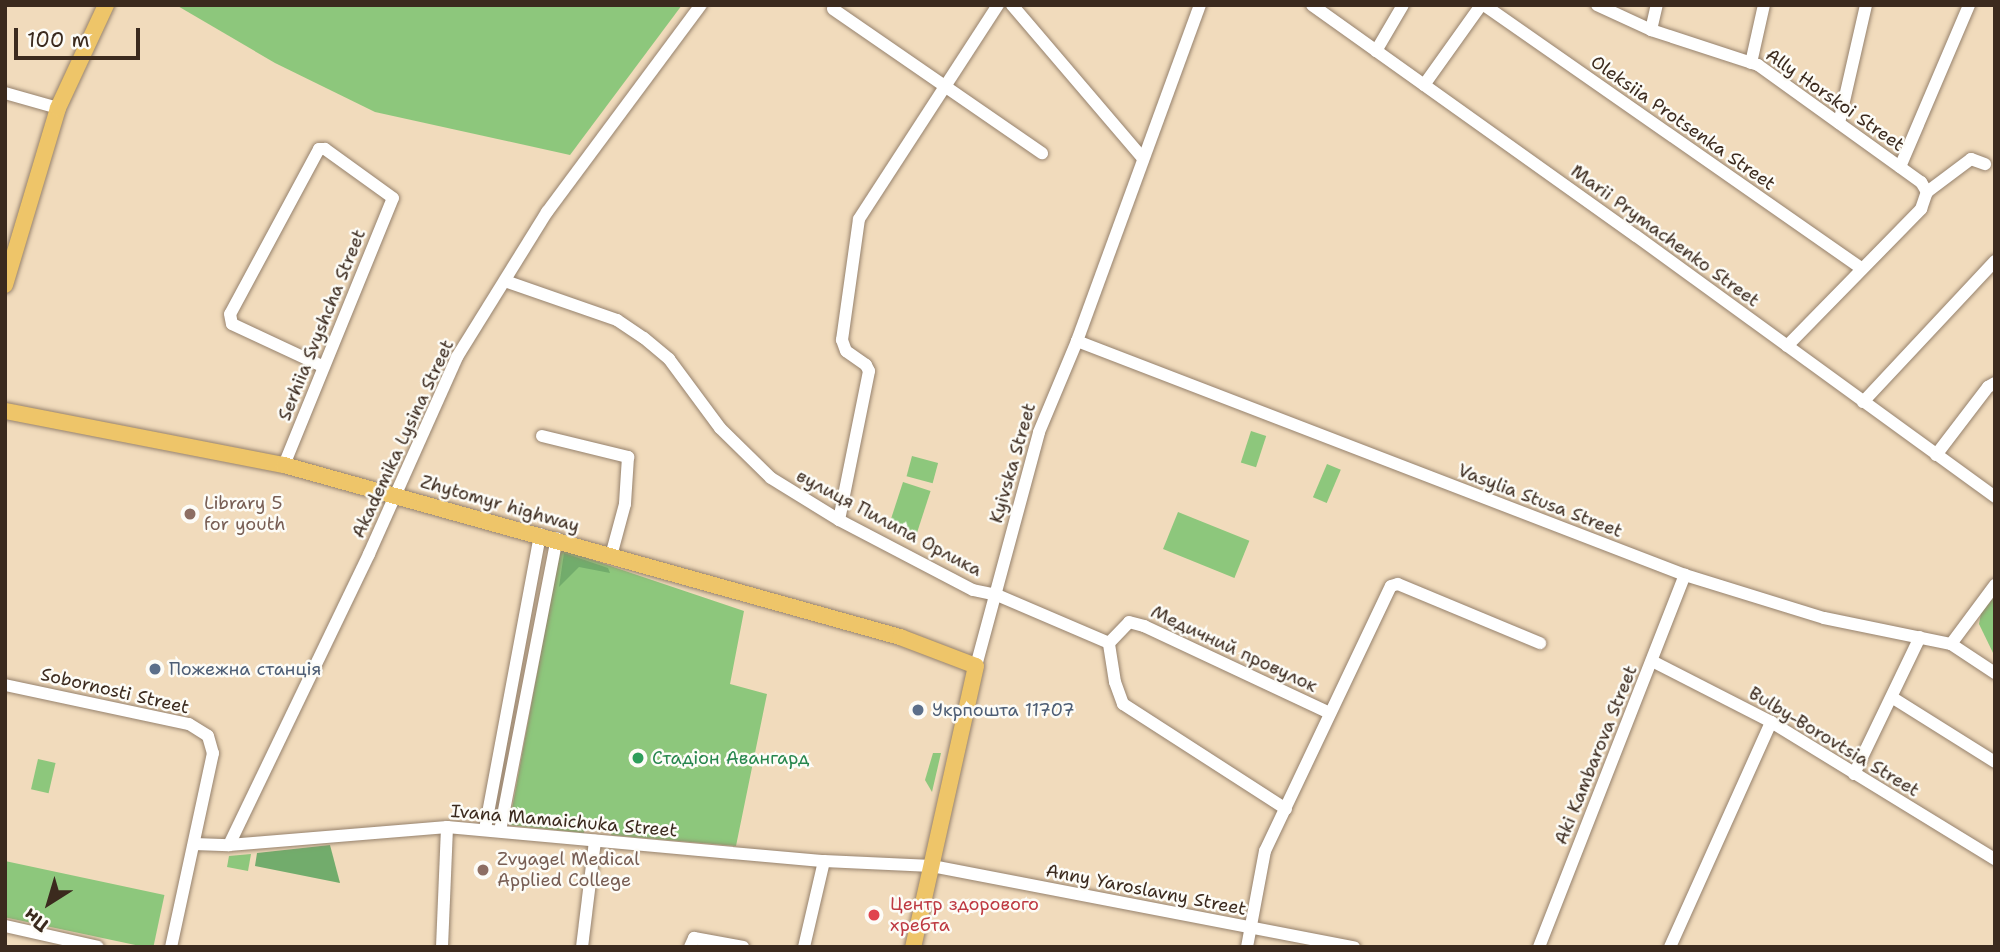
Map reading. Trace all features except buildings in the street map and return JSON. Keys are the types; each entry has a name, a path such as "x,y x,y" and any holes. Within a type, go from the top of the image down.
{"main road":[{"path":"5,285 58,108 106,5"},
{"name":"Zhytomyr highway","path":"5,411 284,465 900,636 976,666"},
{"name":"Kyivska Street","path":"913,947 976,666"}],"street":[{"name":"Akademika Lysina Street","path":"229,845 395,495 457,357 547,212 701,5"},
{"path":"839,520 869,371 866,365 846,351 842,340 859,219 998,5"},
{"path":"1012,5 1142,157"},
{"name":"Kyivska Street","path":"976,666 1039,432 1077,341 1142,157 1200,5"},
{"name":"Marii Prymachenko Street","path":"1312,5 1995,497"},
{"path":"1376,51 1403,5"},
{"path":"1424,85 1483,5"},
{"name":"Oleksiia Protsenka Street","path":"1483,5 1862,269"},
{"name":"Ally Horskoi Street","path":"1597,5 1651,30 1751,63 1921,182 1927,191"},
{"path":"1651,30 1657,5"},
{"path":"1751,63 1764,5"},
{"path":"1839,123 1866,5"},
{"path":"1900,167 1969,5"},
{"path":"833,9 1042,153"},
{"path":"5,93 58,108"},
{"name":"Serhiia Svyshcha Street","path":"284,465 322,366 393,198 325,149 319,149 230,314 232,324 322,366"},
{"path":"1787,346 1921,209 1927,191 1971,159 1985,164"},
{"path":"1863,402 1995,261"},
{"name":"вулиця Пилипа Орлика","path":"505,281 617,320 669,359 720,428 771,478 839,520 972,590 997,595"},
{"name":"Vasylia Stusa Street","path":"1077,341 1685,575 1824,618 1951,644 1995,673"},
{"path":"1936,455 1988,387 1995,383"},
{"path":"542,436 628,457 625,505 611,556"},
{"path":"485,829 540,534"},
{"path":"500,831 557,539"},
{"name":"Aki Kambarova Street","path":"1539,947 1685,575"},
{"path":"1329,713 1393,584 1540,643"},
{"path":"1951,644 1995,585"},
{"path":"997,595 1109,643 1115,682 1123,704 1286,809"},
{"name":"Медичний провулок","path":"1109,643 1129,622 1144,626 1329,713 1265,851 1247,947"},
{"path":"1853,774 1893,698 1920,637"},
{"name":"Bulby-Borovtsia Street","path":"1652,661 1771,722 1995,859"},
{"name":"Sobornosti Street","path":"5,685 189,724 208,736 213,753 171,947"},
{"path":"1893,698 1995,762"},
{"path":"1670,947 1771,722"},
{"path":"442,947 447,827"},
{"name":"Ivana Mamaichuka Street","path":"194,844 229,845 447,827 824,861 932,866"},
{"path":"582,947 595,841"},
{"path":"804,947 824,861"},
{"name":"Anny Yaroslavny Street","path":"932,866 1354,947"},
{"path":"5,926 98,947"},
{"path":"690,947 694,938 743,947"}],"green space":[{"path":"176,5 682,5 570,155 375,112 275,63"},
{"path":"1251,431 1266,436 1256,467 1241,462"},
{"path":"912,456 938,463 933,483 907,476"},
{"path":"1327,464 1341,470 1327,503 1313,497"},
{"path":"903,482 931,491 915,539 888,530"},
{"path":"1178,512 1249,541 1234,578 1163,549"},
{"name":"Стадіон Авангард","path":"560,549 744,611 730,684 767,694 736,846 611,835 612,827 584,823 584,833 509,825"},
{"path":"564,553 608,568 610,573 579,567 559,587"},
{"path":"1995,596 1995,657 1979,624 1981,613"},
{"path":"933,753 941,753 932,792 925,780"},
{"path":"38,759 56,763 49,793 31,789"},
{"path":"330,845 340,883 255,866 257,853"},
{"path":"251,854 248,871 227,867 229,856"},
{"path":"5,861 164,895 153,947 145,947 5,917"}],"place":[{"name":"Library 5 for youth","path":"190,514"},
{"name":"Пожежна станція","path":"155,669"},
{"name":"Укрпошта 11707","path":"918,710"},
{"name":"Стадіон Авангард","path":"638,758"},
{"name":"Zvyagel Medical Applied College","path":"483,870"},
{"name":"Центр здорового хребта","path":"874,915"}]}
